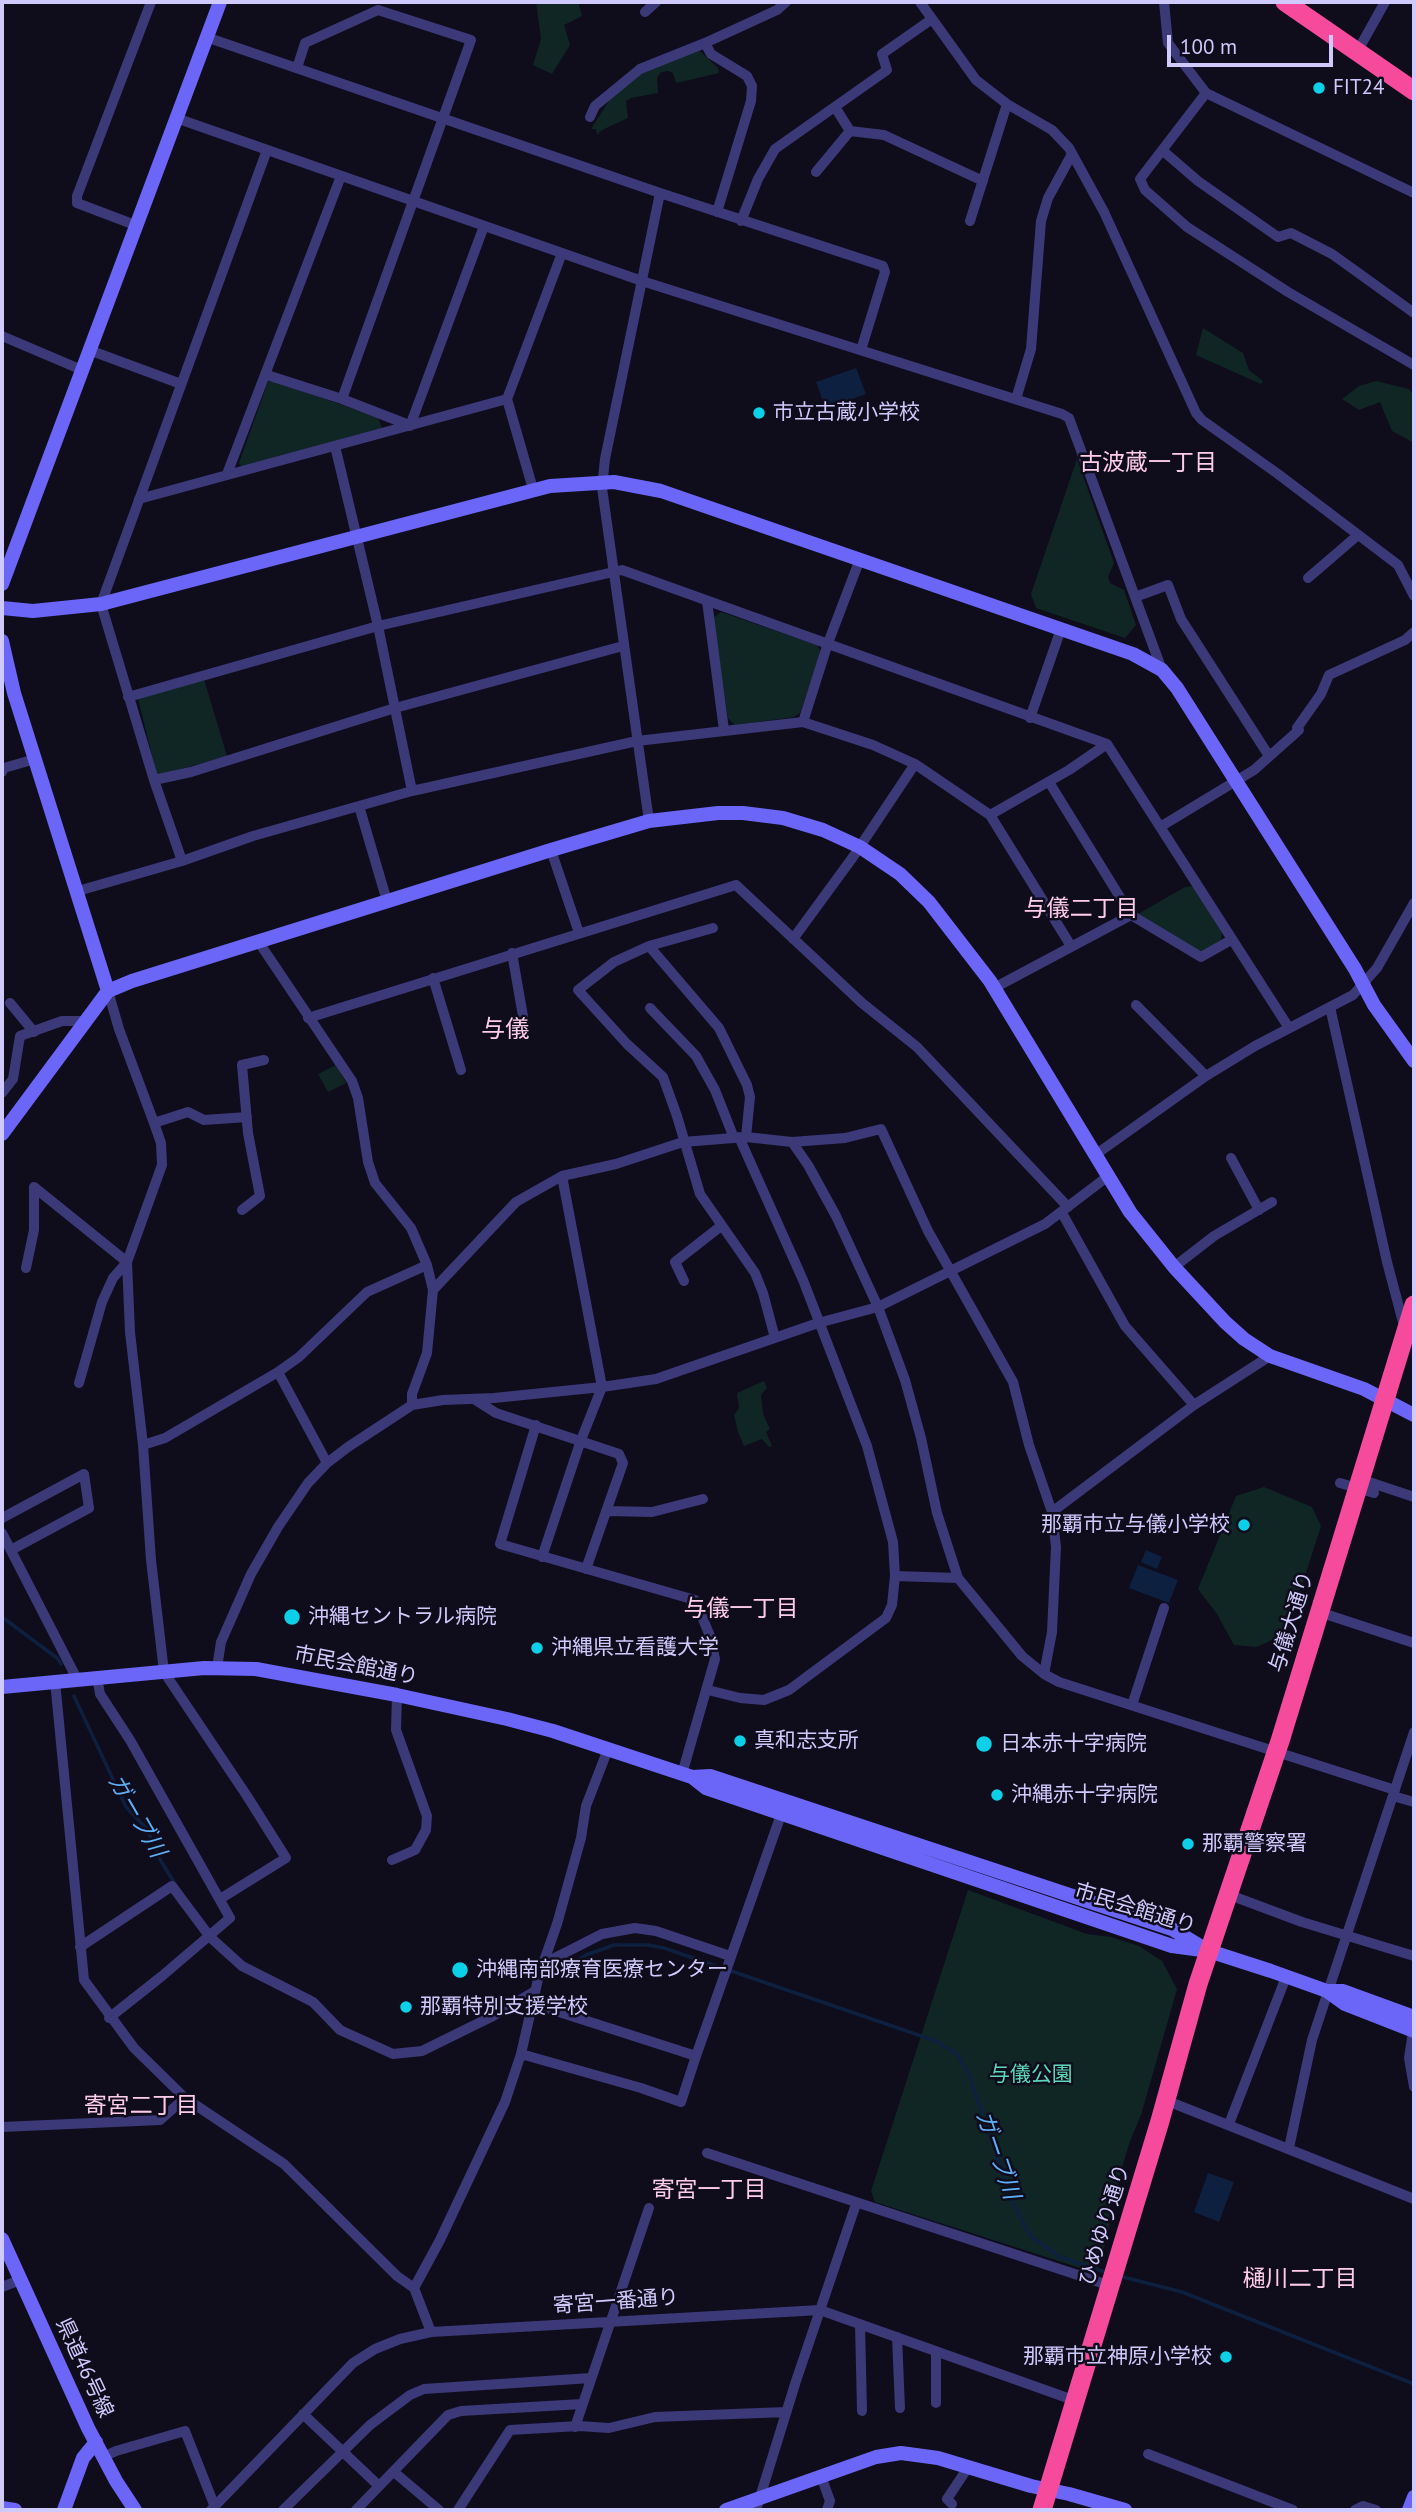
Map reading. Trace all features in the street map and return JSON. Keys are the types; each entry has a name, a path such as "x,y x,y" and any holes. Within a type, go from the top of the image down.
{"highway":[{"path":"1285,2 1414,90"},
{"name":"与儀大通り","path":"1209,1951 1319,1612 1367,1486 1386,1399 1414,1305"},
{"name":"ひめゆり通り","path":"1042,2510 1209,1951"}],"street":[{"path":"135,225 77,203 77,196 151,2"},
{"path":"2,584 220,2"},
{"path":"645,12 656,2"},
{"path":"590,117 595,106 640,69 777,10 786,2"},
{"path":"920,2 976,79 1007,104 1052,130 1072,154 1104,212 1196,413 1398,565 1414,596"},
{"path":"1164,2 1168,43 1206,93 1414,193"},
{"path":"1357,51 1385,2"},
{"path":"296,68 305,43 378,10 471,40 342,399"},
{"path":"741,221 758,179 775,149 887,70 882,54 932,19"},
{"path":"206,37 741,221 883,266 885,272 861,350"},
{"path":"705,43 711,54 747,76 752,86 751,102 717,212"},
{"path":"1206,93 1140,179 1144,190 1187,227 1288,292 1414,365"},
{"path":"971,221 1007,104"},
{"path":"835,107 850,131"},
{"path":"176,118 642,281 1069,418 1162,670 1177,688 1236,780 1364,984 1374,1005 1414,1061"},
{"path":"850,131 884,135 983,181"},
{"path":"816,172 850,131"},
{"path":"182,861 154,780 101,604 267,150"},
{"path":"1162,150 1198,181 1278,237 1291,233 1332,254 1414,313"},
{"path":"1016,399 1031,349 1041,222 1048,198 1072,154"},
{"path":"227,474 341,176"},
{"path":"649,821 612,570 602,482 660,193"},
{"path":"410,426 484,226"},
{"path":"533,489 507,399 562,253"},
{"path":"2,336 82,370"},
{"path":"89,350 181,384"},
{"path":"267,375 342,399 410,426"},
{"path":"139,499 507,399"},
{"path":"335,446 378,626 412,791"},
{"path":"2,608 33,611 101,604 533,489 602,482 661,491 1133,654 1162,670"},
{"path":"1308,578 1358,535"},
{"path":"803,722 828,643 860,559"},
{"path":"128,697 378,626 612,570 622,570 1107,744 1289,1028"},
{"path":"1135,597 1168,585 1181,619 1269,756"},
{"path":"707,601 724,730"},
{"path":"1030,718 1061,629"},
{"path":"1160,827 1254,770 1298,729 1321,694 1328,675 1405,640 1414,632"},
{"path":"1133,654 1142,651 1149,640"},
{"path":"2,641 4,665 78,891 119,1028 160,1143 162,1165 127,1262 113,1278 102,1302 79,1383"},
{"path":"154,780 191,772 396,708 623,646"},
{"path":"78,891 182,861 253,836 412,791 637,741 803,722 873,745 915,764 990,816 1070,946"},
{"path":"990,816 1107,744"},
{"path":"2,772 4,768 35,759"},
{"path":"793,939 860,847 915,764"},
{"path":"1049,782 1131,915 1201,957 1231,940"},
{"path":"359,806 387,901"},
{"path":"2,1134 83,1021 108,991 132,981 649,821 705,814 757,814 803,823 860,847 901,874 920,892 955,934 993,988 1107,1177 1136,1220 1174,1267 1236,1332 1270,1356 1386,1399 1414,1415"},
{"path":"551,850 579,933"},
{"path":"309,1018 512,953 736,886 881,1019 917,1047 1065,1210 1125,1326 1194,1405"},
{"path":"1095,1155 1206,1076 1353,995 1377,968 1413,907"},
{"path":"993,988 1131,915"},
{"path":"713,928 649,946 614,962 578,990 627,1044 663,1077 701,1194 755,1273 775,1338"},
{"path":"258,941 352,1081 358,1097 368,1162 375,1183 411,1228 427,1265 433,1290 427,1353 412,1394 412,1405"},
{"path":"649,946 719,1028 747,1085 750,1097 740,1137"},
{"path":"512,953 524,1022"},
{"path":"433,978 461,1070"},
{"path":"10,1003 34,1032"},
{"path":"1136,1005 1206,1076"},
{"path":"1330,1007 1405,1332"},
{"path":"650,1008 696,1056 740,1137 803,1280 867,1446 892,1542 895,1576 892,1605 886,1618 789,1690 764,1700 740,1698 708,1690"},
{"path":"2,1093 13,1079 20,1036 62,1021 83,1021"},
{"path":"242,1210 260,1196 247,1117 242,1065 264,1060"},
{"path":"155,1123 188,1112 204,1120 247,1117"},
{"path":"433,1290 516,1202 562,1175 616,1164 683,1142 740,1137 792,1142 845,1138 881,1129 928,1231 1013,1382 1029,1445 1052,1512 1056,1547 1055,1592 1052,1632 1044,1674"},
{"path":"792,1142 836,1216 878,1307 905,1380 937,1513 958,1578 1022,1656 1059,1682 1276,1751 1414,1802"},
{"path":"1231,1158 1259,1210"},
{"path":"542,1557 581,1440 603,1387 562,1175"},
{"path":"217,1668 221,1642 251,1574 308,1483 327,1463 380,1424 412,1405 603,1387 656,1379 818,1324 878,1307 1003,1247 1065,1210 1107,1177"},
{"path":"26,1268 34,1230 34,1187 127,1262 130,1332 164,1672 286,1858 219,1899"},
{"path":"1174,1267 1214,1236 1272,1202"},
{"path":"684,1281 675,1262 721,1226"},
{"path":"143,1444 165,1438 278,1372 299,1357 367,1292 427,1265"},
{"path":"1052,1512 1194,1405 1270,1356"},
{"path":"278,1372 327,1463"},
{"path":"474,1399 496,1412 619,1454 623,1463 586,1570"},
{"path":"536,1425 500,1545 695,1600 710,1636 715,1659 687,1775"},
{"path":"2,1518 84,1474 89,1508 11,1550"},
{"path":"1340,1483 1414,1497"},
{"path":"606,1511 652,1512 703,1499"},
{"path":"2,1533 77,1679"},
{"path":"895,1576 958,1578"},
{"path":"1132,1706 1164,1608"},
{"path":"1319,1612 1414,1643"},
{"name":"市民会館通り","path":"2,1687 217,1668 276,1671 508,1719 687,1775 706,1788 784,1807 1172,1946 1209,1951 1327,1991 1343,1991 1414,2026"},
{"path":"97,1677 100,1693 130,1740 200,1869 230,1918 109,2018"},
{"path":"55,1681 84,1980 109,2018 134,2048 185,2098 284,2164 391,2270 414,2288 431,2332"},
{"path":"392,1860 415,1850 426,1830 427,1816 396,1730 397,1695"},
{"path":"1289,2148 1312,2040 1394,1793 1411,1752 1414,1732"},
{"path":"414,2288 440,2240 505,2102 521,2054 541,1969 557,1924 581,1838 586,1806 608,1749"},
{"path":"521,2054 681,2102 784,1807"},
{"path":"80,1947 172,1886 210,1937 242,1966 313,2002 340,2030 393,2054 422,2051 534,1994 696,2056"},
{"path":"1227,1894 1414,1956"},
{"path":"541,1969 602,1934 635,1928 656,1931 729,1959"},
{"path":"1229,2124 1286,1977"},
{"path":"1414,2026 1409,2058 1414,2087"},
{"path":"2,2127 160,2120 185,2098"},
{"path":"1166,2100 1414,2199"},
{"path":"707,2152 856,2204 1113,2278"},
{"path":"758,2504 856,2204"},
{"path":"575,2427 649,2208"},
{"name":"県道46号線","path":"2,2239 103,2457 124,2496 135,2510"},
{"path":"2,2287 20,2280"},
{"name":"寄宮一番通り","path":"213,2509 353,2363 375,2349 400,2339 431,2332 820,2310 1076,2401"},
{"path":"860,2324 862,2411"},
{"path":"897,2337 900,2408"},
{"path":"936,2351 936,2403"},
{"path":"283,2510 341,2452 410,2395 424,2389 590,2378"},
{"path":"356,2510 448,2415 461,2411 582,2404"},
{"path":"458,2510 510,2430 609,2428 655,2417 786,2412"},
{"path":"303,2414 379,2486"},
{"path":"103,2457 185,2431 213,2509"},
{"path":"64,2510 83,2458 96,2442"},
{"path":"726,2510 758,2504 821,2476 888,2454 924,2455 1125,2510"},
{"path":"1148,2454 1293,2510"},
{"path":"952,2504 947,2499 969,2466"},
{"path":"394,2472 439,2510"},
{"path":"821,2476 830,2501 827,2510"},
{"path":"1409,2510 1414,2497"},
{"path":"1355,2510 1363,2506 1376,2510"},
{"path":"2,2508 15,2510"}],"green space":[{"path":"536,2 578,2 582,16 564,25 570,45 552,74 533,65 541,39"},
{"path":"699,50 718,68 719,73 676,83 673,73 661,72 657,78 658,93 626,101 628,118 597,135 596,129 591,129 612,96 641,74"},
{"path":"1203,328 1243,353 1249,370 1263,381 1261,384 1196,355"},
{"path":"275,381 378,418 382,428 242,468 239,463 268,382"},
{"path":"1376,381 1409,389 1414,396 1414,443 1392,431 1380,402 1359,410 1342,399 1359,386"},
{"path":"1077,459 1114,563 1108,577 1110,583 1124,590 1136,625 1125,638 1036,608 1031,594"},
{"path":"721,612 817,645 821,652 800,713 794,717 735,725 728,718 713,618"},
{"path":"203,676 227,756 157,776 137,694"},
{"path":"1193,886 1222,933 1221,940 1205,951 1197,951 1138,914 1185,887"},
{"path":"336,1065 346,1083 328,1092 318,1074"},
{"path":"764,1381 767,1388 761,1395 763,1414 770,1429 766,1432 772,1446 769,1447 762,1439 744,1446 734,1415 739,1408 737,1393"},
{"path":"1264,1487 1312,1507 1321,1526 1302,1585 1287,1621 1276,1638 1257,1647 1234,1645 1217,1614 1198,1589 1236,1496"},
{"name":"与儀公園","path":"968,1890 1087,1934 1111,1937 1139,1946 1162,1961 1177,1989 1141,2115 1130,2141 1111,2204 1109,2232 1096,2273 875,2202 871,2191"}],"water":[{"path":"856,368 866,394 826,409 816,382"},
{"path":"1146,1550 1162,1557 1157,1569 1141,1562"},
{"path":"1138,1565 1178,1580 1169,1603 1129,1588"},
{"path":"1208,2173 1234,2182 1219,2222 1194,2212"}],"waterway":[{"name":"ガーブ川","path":"2,1617 57,1658 61,1664"},
{"name":"ガーブ川","path":"74,1696 126,1807 147,1829 175,1884"},
{"name":"ガーブ川","path":"549,1976 586,1955 614,1945 648,1945 664,1948 936,2041 957,2054 968,2072 1013,2203 1030,2236 1060,2257 1108,2273"},
{"name":"ガーブ川","path":"1119,2276 1182,2292 1414,2384"}],"place":[{"name":"FIT24","path":"1319,88"},
{"name":"市立古蔵小学校","path":"759,413"},
{"name":"那覇市立与儀小学校","path":"1244,1525"},
{"name":"沖縄セントラル病院","path":"292,1617"},
{"name":"沖縄県立看護大学","path":"537,1648"},
{"name":"真和志支所","path":"740,1741"},
{"name":"日本赤十字病院","path":"984,1744"},
{"name":"沖縄赤十字病院","path":"997,1795"},
{"name":"那覇警察署","path":"1188,1844"},
{"name":"沖縄南部療育医療センター","path":"460,1970"},
{"name":"那覇特別支援学校","path":"406,2007"},
{"name":"那覇市立神原小学校","path":"1226,2357"}],"district":[{"name":"古波蔵一丁目","path":"1148,463"},
{"name":"与儀二丁目","path":"1081,909"},
{"name":"与儀","path":"505,1030"},
{"name":"与儀一丁目","path":"741,1609"},
{"name":"寄宮二丁目","path":"141,2106"},
{"name":"寄宮一丁目","path":"709,2190"},
{"name":"樋川二丁目","path":"1300,2279"}]}
